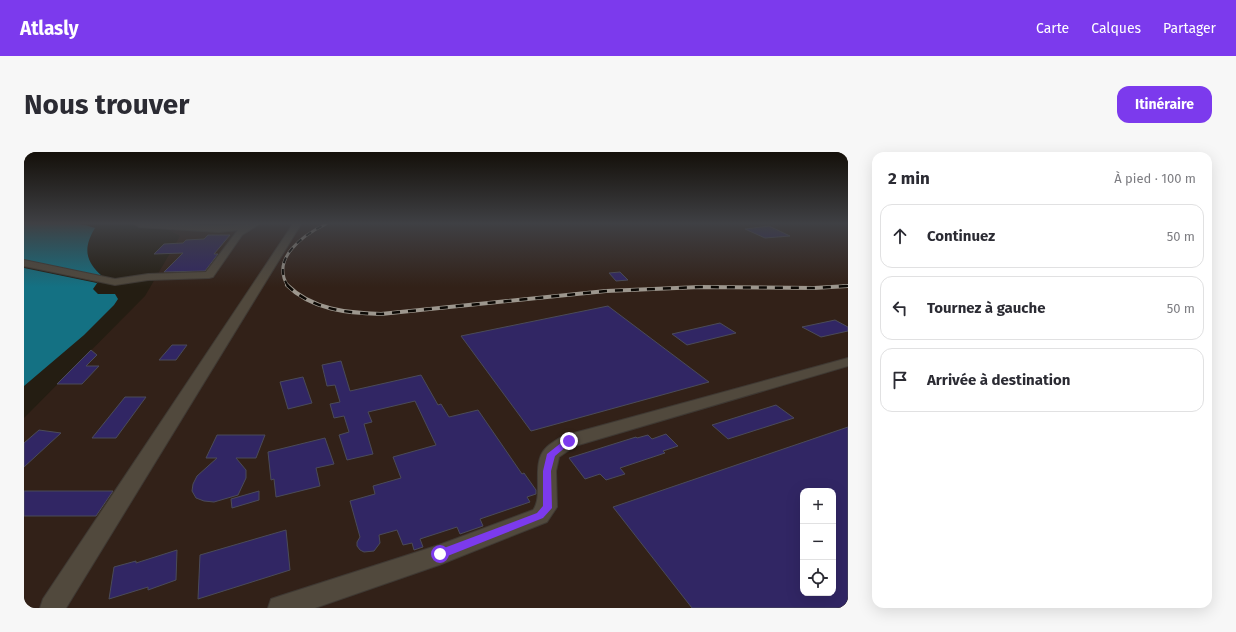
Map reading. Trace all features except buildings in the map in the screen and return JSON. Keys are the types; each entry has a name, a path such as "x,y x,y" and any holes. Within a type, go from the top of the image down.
{"street":[{"path":"24,263 115,282 148,277 209,275 230,245"},
{"path":"52,608 284,245"},
{"path":"280,608 440,554 540,516 547,508 547,471 551,454 569,441 848,362"}],"shaded area":[{"path":"175,245 848,245 848,608 24,608 24,418 145,296"}],"water":[{"path":"24,245 88,245 89,259 92,265 102,276 93,289 98,294 115,294 118,299 114,305 84,335 24,386"}],"pier":[{"path":"24,261 102,276 97,283 24,268"}],"railway":[{"path":"288,286 284,276 283,266 286,257 295,245"},
{"path":"288,286 308,300 319,305 356,313 381,314 606,291 700,287 814,288 848,286 843,286"}],"route":[{"path":"440,554 540,516 547,508 547,471 551,454 569,441"}]}
